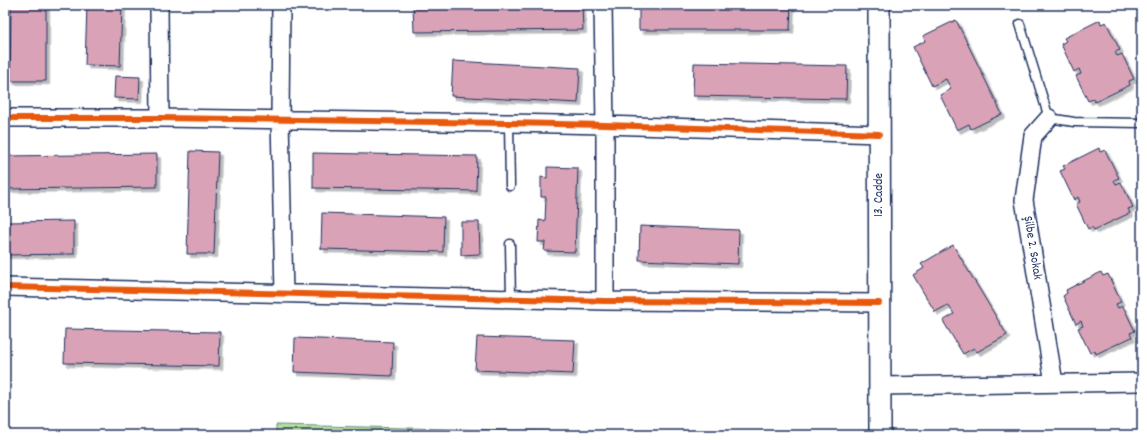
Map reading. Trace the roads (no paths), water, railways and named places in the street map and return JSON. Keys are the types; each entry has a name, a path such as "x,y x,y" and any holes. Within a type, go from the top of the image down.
{"street":[{"path":"159,5 160,118"},
{"path":"281,5 280,119 284,294"},
{"path":"603,5 605,301"},
{"name":"13. Cadde","path":"879,5 880,435"},
{"path":"5,118 280,119 509,123 879,134"},
{"name":"Şilbe 2. Sokak","path":"1049,118 1033,136 1024,200 1054,383"},
{"path":"5,287 605,301 879,303"},
{"path":"880,386 1142,382"}],"lane":[{"path":"1020,24 1049,118 1074,122 1142,124"},
{"path":"509,123 510,186"},
{"path":"510,244 511,299"}]}
